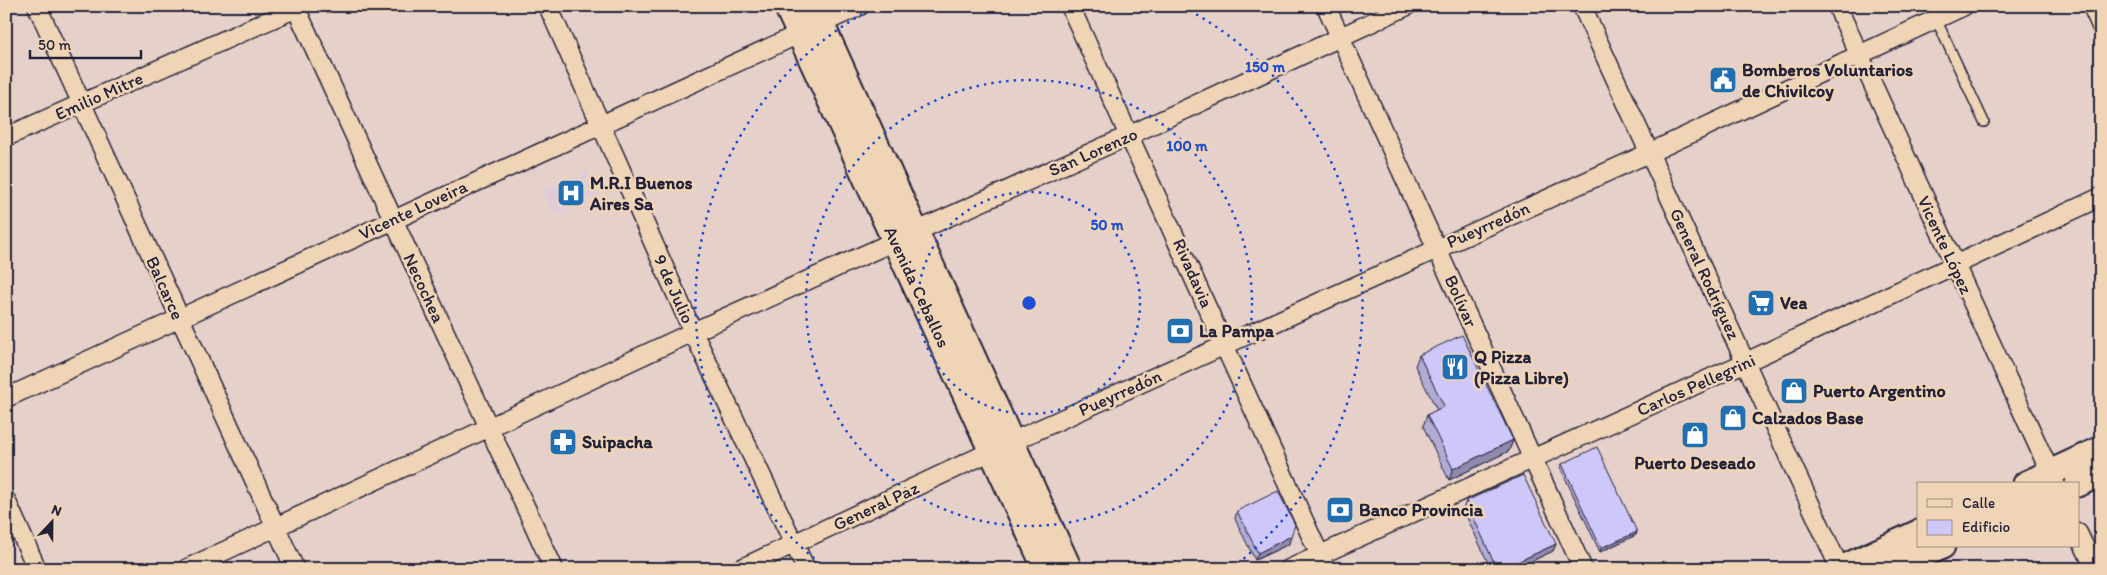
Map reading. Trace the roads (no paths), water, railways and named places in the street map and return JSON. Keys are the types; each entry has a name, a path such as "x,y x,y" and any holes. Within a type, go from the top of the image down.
{"main road":[{"name":"Avenida Ceballos","path":"787,6 811,22 904,236 1001,446 1069,569"},
{"name":"Avenida Ceballos","path":"1001,446 1046,569"},
{"path":"2035,482 2053,478 2101,449"},
{"path":"2080,483 2101,473"},
{"path":"1840,569 1917,533"},
{"path":"1893,569 1938,548"}],"street":[{"name":"Balcarce","path":"37,6 178,319 294,569"},
{"name":"9 de Julio","path":"548,6 693,332 806,569"},
{"name":"Vicente Loveira","path":"6,398 602,124 811,22 860,6"},
{"name":"Rivadavia","path":"1070,6 1323,561"},
{"name":"Bolívar","path":"1326,6 1583,569"},
{"name":"San Lorenzo","path":"904,236 1130,135 1407,6"},
{"name":"General Rodríguez","path":"1582,6 1840,569"},
{"name":"Vicente López","path":"1837,6 2053,478"},
{"name":"Pueyrredón","path":"1001,446 1226,346 1964,6"},
{"path":"2092,6 2101,26"},
{"name":"Emilio Mitre","path":"6,137 298,7"},
{"name":"Necochea","path":"298,7 392,220 554,569"},
{"name":"Carlos Pellegrini","path":"1289,569 1323,561 1532,458 1746,362 2101,197"},
{"path":"186,569 276,529 693,332 904,236"},
{"name":"General Paz","path":"740,569 1001,446"},
{"path":"6,500 38,569"},
{"path":"2080,537 2095,569"}],"lane":[{"path":"1936,19 1984,122"}],"place":[{"name":"Bomberos Voluntarios de Chivilcoy","path":"1723,80"},
{"name":"M.R.I Buenos Aires Sa","path":"571,193"},
{"name":"Vea","path":"1761,303"},
{"name":"La Pampa","path":"1180,331"},
{"name":"Q Pizza (Pizza Libre)","path":"1455,367"},
{"name":"Puerto Argentino","path":"1794,391"},
{"name":"Calzados Base","path":"1733,418"},
{"name":"Puerto Deseado","path":"1695,435"},
{"name":"Suipacha","path":"563,442"},
{"name":"Banco Provincia","path":"1340,510"}]}
